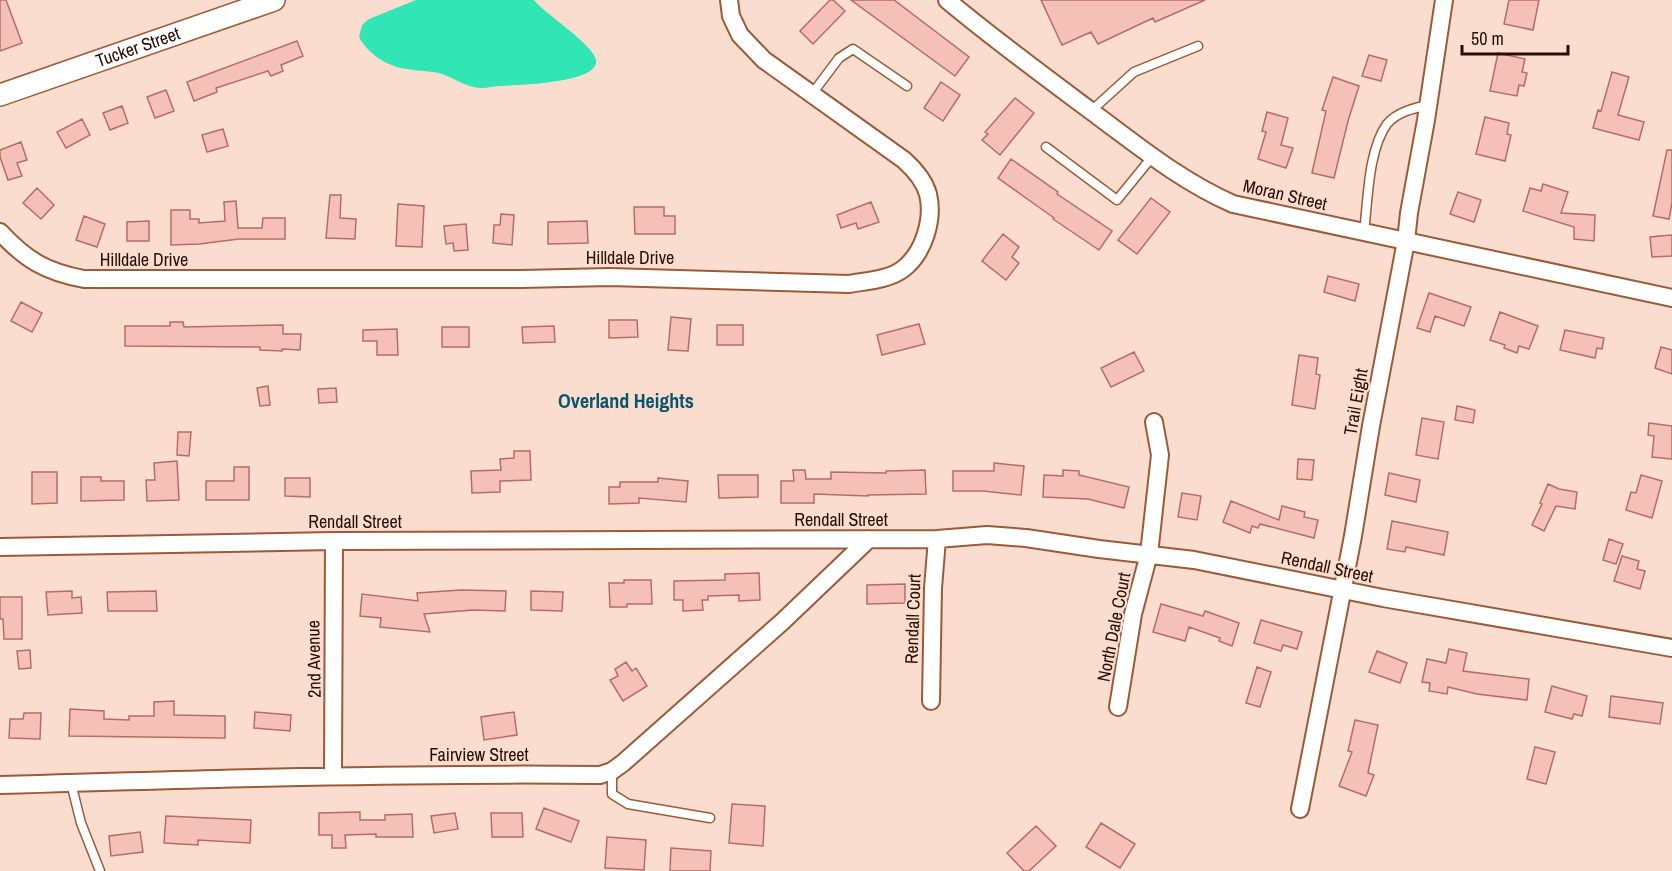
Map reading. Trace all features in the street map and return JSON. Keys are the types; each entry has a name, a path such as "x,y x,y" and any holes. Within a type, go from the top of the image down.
{"street":[{"name":"Tucker Street","path":"0,94 274,0"},
{"name":"Hilldale Drive","path":"0,232 15,249 37,263 59,275 84,279 610,277 849,284 878,279 901,271 915,257 925,236 930,209 927,192 916,172 904,160 764,60 740,35 732,16 729,0"},
{"name":"Moran Street","path":"947,0 1152,157 1196,187 1233,204 1672,298"},
{"name":"Trail Eight","path":"1300,809 1353,536 1373,414 1406,241 1444,0"},
{"name":"North Dale Court","path":"1118,707 1133,614 1149,554 1160,455 1154,422"},
{"name":"Rendall Street","path":"0,547 334,541 937,539 987,535 1194,560 1341,590 1672,648"},
{"path":"612,771 782,622 869,539"},
{"name":"Rendall Court","path":"931,700 933,588 937,539"},
{"name":"2nd Avenue","path":"333,776 334,541"},
{"name":"Fairview Street","path":"0,785 333,776 600,775 612,771"}],"lane":[{"path":"1091,111 1134,72 1198,46"},
{"path":"812,94 839,58 853,49 907,86"},
{"path":"1364,232 1377,144 1388,123 1398,115 1413,108 1429,105"},
{"path":"1046,147 1117,200 1152,157"},
{"path":"612,771 612,794 628,804 710,818"},
{"path":"71,783 81,823 100,871"}],"shaded area":[{"path":"416,0 534,0 587,46 596,60 594,68 585,74 555,82 482,88 470,86 439,73 393,66 379,59 363,43 359,37 362,25 369,19"}],"building":[{"path":"0,0 6,0 22,43 0,51"},
{"path":"830,0 845,11 813,44 800,31"},
{"path":"851,0 894,0 969,57 955,76"},
{"path":"1041,0 1205,0 1155,22 1153,18 1098,44 1091,32 1062,45"},
{"path":"1509,0 1539,0 1533,30 1504,24"},
{"path":"297,41 303,56 281,65 283,71 271,76 268,71 216,88 217,92 194,101 187,82"},
{"path":"1498,53 1525,59 1522,72 1527,73 1524,86 1519,85 1517,96 1490,91"},
{"path":"1369,55 1387,60 1381,81 1362,76"},
{"path":"1612,72 1629,77 1618,115 1644,122 1639,140 1593,128 1598,110 1601,111"},
{"path":"1333,77 1359,86 1334,178 1312,173 1326,111 1322,110"},
{"path":"941,82 960,95 943,121 924,108"},
{"path":"166,90 174,111 155,118 147,97"},
{"path":"1015,98 1034,113 1000,155 982,140 988,134 985,132"},
{"path":"122,106 128,123 110,130 103,113"},
{"path":"1267,112 1288,118 1281,145 1293,148 1286,168 1258,159 1266,132 1262,131"},
{"path":"1485,117 1509,123 1507,134 1511,135 1505,161 1476,154"},
{"path":"82,119 90,135 66,148 57,132"},
{"path":"223,129 228,146 207,152 202,135"},
{"path":"21,142 27,160 17,163 22,176 8,180 0,157 0,150"},
{"path":"1667,150 1672,150 1672,203 1669,219 1653,216"},
{"path":"1011,159 1112,231 1099,250 998,178"},
{"path":"1543,184 1568,192 1561,213 1595,215 1594,241 1574,239 1574,227 1523,211 1530,188 1541,191"},
{"path":"37,188 54,205 41,219 23,203"},
{"path":"1458,192 1481,200 1474,222 1450,214"},
{"path":"330,195 341,195 340,218 356,219 355,239 326,238"},
{"path":"1151,198 1170,212 1137,254 1118,240"},
{"path":"236,201 238,228 262,228 263,218 285,218 285,239 239,239 171,245 171,210 190,210 190,219 199,219 199,223 225,221 224,202"},
{"path":"871,202 879,222 858,229 856,223 841,228 837,215"},
{"path":"398,204 424,206 422,247 396,246"},
{"path":"634,207 664,207 664,216 675,216 675,234 635,234"},
{"path":"501,214 514,215 512,245 493,243 494,225 500,225"},
{"path":"84,216 105,224 97,247 76,240"},
{"path":"149,221 149,241 127,241 127,222"},
{"path":"587,221 588,243 548,244 548,222"},
{"path":"466,224 468,250 454,251 453,243 446,244 444,226"},
{"path":"1003,234 1019,247 1012,257 1019,263 1006,280 982,261"},
{"path":"1672,235 1672,256 1652,257 1650,237"},
{"path":"1328,276 1359,284 1355,301 1324,292"},
{"path":"1429,293 1471,307 1464,326 1435,316 1430,332 1417,328"},
{"path":"21,302 42,313 32,332 11,321"},
{"path":"1500,312 1538,326 1529,349 1519,346 1517,353 1504,348 1505,345 1490,340"},
{"path":"671,317 691,319 688,351 668,350"},
{"path":"609,320 637,320 638,337 609,338"},
{"path":"170,322 183,322 184,327 283,325 283,334 301,334 300,350 260,350 260,347 125,346 125,326 170,326"},
{"path":"919,324 925,344 882,355 877,335"},
{"path":"717,325 743,325 743,345 717,345"},
{"path":"554,326 555,342 523,343 522,327"},
{"path":"442,327 469,327 469,347 442,347"},
{"path":"397,329 398,355 377,355 377,341 363,341 363,330"},
{"path":"1565,330 1604,338 1602,349 1597,348 1595,358 1560,350"},
{"path":"1661,347 1672,350 1672,374 1655,368"},
{"path":"1134,352 1144,371 1111,387 1101,368"},
{"path":"1299,355 1318,358 1316,374 1320,375 1315,409 1292,405"},
{"path":"268,386 270,405 260,406 257,388"},
{"path":"336,388 337,402 319,403 318,389"},
{"path":"1457,406 1475,410 1473,423 1455,420"},
{"path":"1422,418 1444,422 1438,459 1416,455"},
{"path":"1649,423 1672,426 1672,459 1652,457 1654,436 1648,435"},
{"path":"178,432 191,432 189,456 177,455"},
{"path":"514,451 530,451 531,480 500,481 500,492 472,493 471,471 501,470 500,459 514,458"},
{"path":"1298,459 1314,460 1312,480 1297,479"},
{"path":"177,461 179,500 147,501 146,480 155,480 154,463"},
{"path":"994,463 1024,466 1021,495 953,491 953,471 994,471"},
{"path":"234,467 249,467 249,500 206,500 206,481 234,481"},
{"path":"793,470 805,470 806,479 831,479 831,472 886,473 886,471 925,470 926,494 868,496 814,494 814,503 781,503 781,481 794,481"},
{"path":"1063,470 1079,471 1079,475 1129,487 1124,508 1088,499 1043,497 1044,475 1063,476"},
{"path":"32,472 57,472 57,503 32,504"},
{"path":"1389,473 1420,480 1416,502 1385,495"},
{"path":"718,475 758,475 758,497 719,498"},
{"path":"1641,475 1662,481 1652,518 1626,510 1631,492 1636,493"},
{"path":"81,477 101,477 101,481 124,481 124,500 81,501"},
{"path":"285,478 310,478 310,497 285,496"},
{"path":"658,478 688,481 686,502 639,498 639,503 609,504 609,487 620,487 620,482 658,482"},
{"path":"1548,484 1559,489 1577,492 1575,509 1556,506 1544,531 1532,525"},
{"path":"1182,493 1201,496 1197,520 1178,517"},
{"path":"1231,501 1279,520 1282,506 1305,512 1304,517 1318,520 1314,538 1260,524 1258,528 1252,526 1250,533 1223,522"},
{"path":"1392,521 1448,532 1444,555 1406,547 1405,552 1387,549"},
{"path":"1609,539 1623,544 1616,564 1603,560"},
{"path":"1622,556 1639,561 1637,569 1645,571 1640,589 1614,581"},
{"path":"759,573 760,600 739,601 739,595 708,596 708,600 702,600 703,610 683,611 683,600 674,600 674,581 725,580 725,574"},
{"path":"624,580 651,580 652,604 610,607 609,583 624,583"},
{"path":"905,584 905,603 867,604 867,585"},
{"path":"461,590 506,591 505,611 473,610 424,614 430,632 380,627 381,618 360,616 362,594 418,601 417,593"},
{"path":"72,591 72,598 81,597 82,613 48,615 46,592"},
{"path":"156,591 157,611 108,611 107,592"},
{"path":"531,591 563,592 562,611 531,610"},
{"path":"0,597 22,597 22,639 4,639 3,619 0,619"},
{"path":"1161,604 1203,616 1205,611 1239,623 1232,646 1219,641 1220,638 1189,627 1185,641 1153,632"},
{"path":"1261,620 1302,632 1297,649 1283,645 1281,651 1254,643"},
{"path":"1449,649 1467,653 1463,671 1529,679 1527,700 1477,694 1448,687 1447,694 1429,691 1430,683 1422,682 1427,659 1446,663"},
{"path":"30,650 31,668 19,669 17,651"},
{"path":"1377,651 1407,663 1400,683 1369,672"},
{"path":"626,662 632,671 636,668 647,686 623,701 610,680 618,676 615,669"},
{"path":"1257,667 1271,672 1260,707 1246,703"},
{"path":"1552,686 1587,696 1582,716 1574,714 1572,719 1545,712"},
{"path":"1611,696 1663,703 1660,724 1609,717"},
{"path":"174,701 174,715 225,716 225,738 69,736 70,709 104,711 104,719 129,720 129,716 154,716 154,702"},
{"path":"255,712 291,715 290,731 254,728"},
{"path":"514,712 517,735 484,740 481,717"},
{"path":"24,713 41,713 40,739 9,738 10,719 23,719"},
{"path":"1355,720 1378,725 1368,773 1374,775 1366,796 1339,786 1352,752 1348,751"},
{"path":"1535,747 1555,752 1546,784 1527,779"},
{"path":"732,804 765,806 763,846 729,843"},
{"path":"544,808 579,821 571,842 536,829"},
{"path":"360,812 360,820 385,820 385,815 412,814 413,837 376,837 376,834 345,835 346,848 332,848 332,835 319,835 319,813"},
{"path":"455,813 458,829 434,833 431,816"},
{"path":"491,813 522,813 523,837 492,837"},
{"path":"166,816 251,820 250,843 198,840 198,845 164,843"},
{"path":"1101,823 1135,844 1120,868 1086,847"},
{"path":"1036,826 1056,846 1029,871 1024,871 1007,853"},
{"path":"140,832 143,852 111,856 109,836"},
{"path":"607,837 646,840 644,870 605,868"},
{"path":"671,848 711,851 710,871 670,871"}],"district":[{"name":"Overland Heights","path":"626,401"}]}
